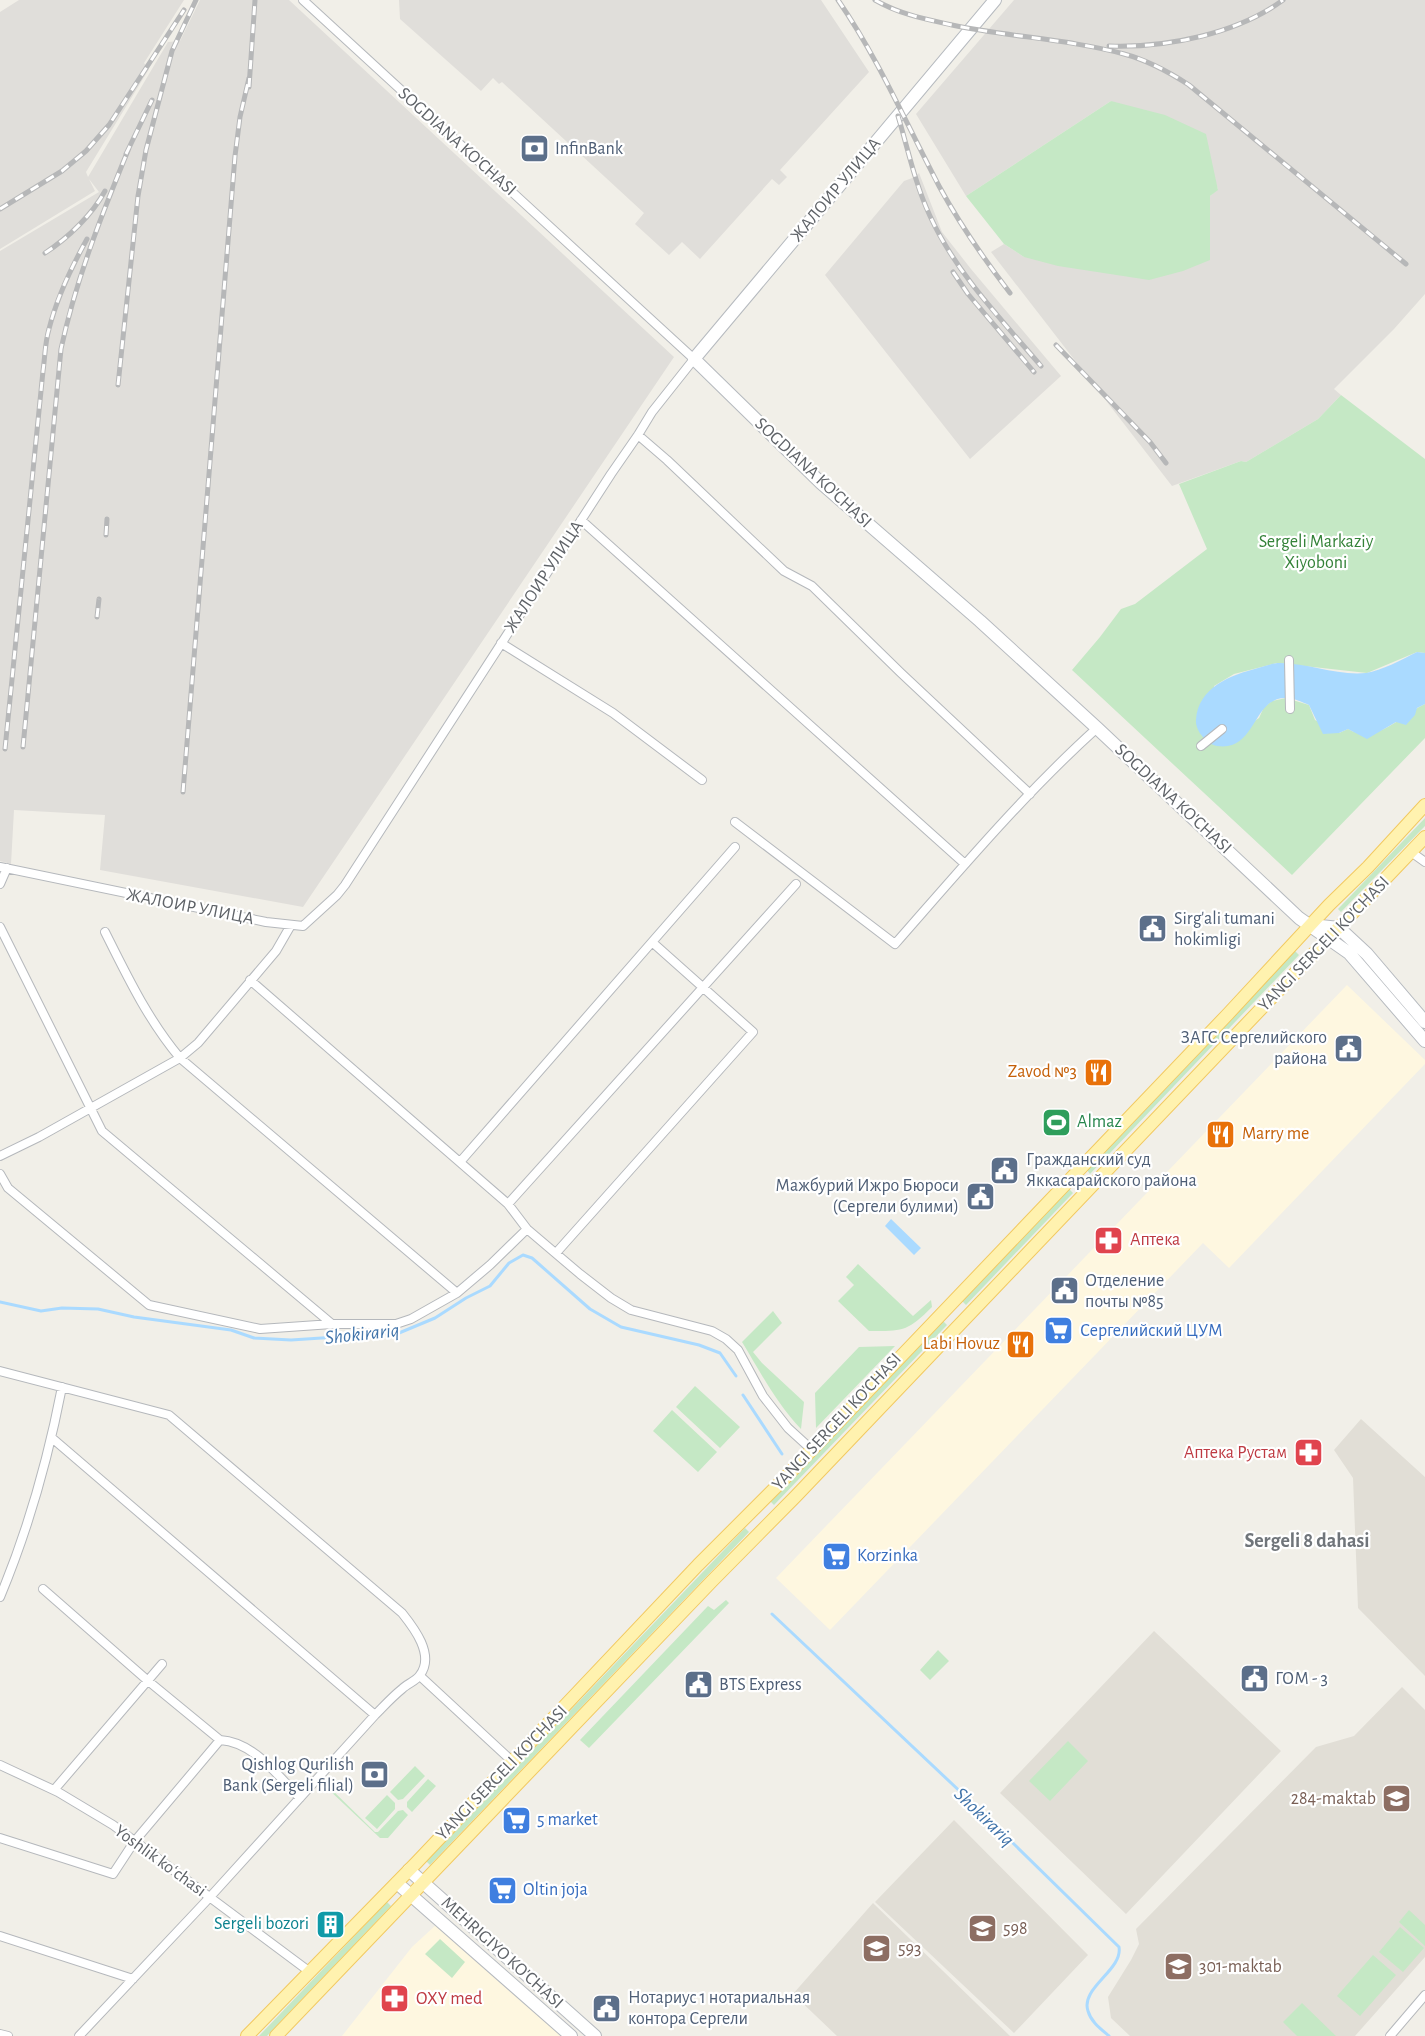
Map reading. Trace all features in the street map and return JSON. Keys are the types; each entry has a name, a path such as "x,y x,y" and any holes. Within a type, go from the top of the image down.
{"main road":[{"name":"YANGI SERGELI KO'CHASI","path":"247,2036 513,1762 1425,805"},
{"name":"YANGI SERGELI KO'CHASI","path":"276,2036 1095,1184 1425,837"},
{"path":"1080,1168 1095,1184"},
{"path":"945,1308 961,1323"},
{"path":"750,1512 767,1526"}],"street":[{"name":"SOGDIANA KO'CHASI","path":"303,0 694,359 820,483 980,621 1299,918 1349,953 1425,1041"},
{"name":"ЖАЛОИР УЛИЦА","path":"3,868 244,918 303,926 345,885 652,412 995,0"},
{"path":"638,435 784,572 812,586 1030,794"},
{"path":"580,520 965,864"},
{"path":"501,643 613,713 702,780"},
{"path":"1289,660 1290,709"},
{"path":"735,822 895,944 1030,794 1097,728"},
{"path":"1201,746 1222,729"},
{"path":"460,1162 735,847"},
{"path":"1411,852 1425,862"},
{"path":"0,884 3,868"},
{"path":"508,1204 796,884"},
{"path":"0,1155 91,1109 180,1058 198,1043 276,951 291,925"},
{"path":"1310,925 1339,928 1367,954 1425,1022"},
{"path":"0,927 102,1131 332,1324"},
{"path":"105,932 139,999 180,1058 457,1293"},
{"path":"556,1253 753,1032 652,942"},
{"path":"250,980 508,1204 527,1229 611,1298 631,1310 712,1331 726,1339 738,1350 763,1396 788,1428 811,1449"},
{"path":"0,1174 8,1188 149,1305 260,1329 332,1324 396,1324 424,1312 457,1293 527,1229"},
{"path":"0,1371 168,1415 402,1613 415,1628 422,1644 424,1666 420,1676 403,1688 375,1715 210,1897 79,2036"},
{"path":"0,1597 18,1555 52,1438 62,1387"},
{"path":"52,1438 375,1715"},
{"path":"43,1589 220,1740 236,1743 254,1752 300,1798"},
{"path":"54,1790 162,1664"},
{"path":"420,1676 513,1762"},
{"path":"0,1838 112,1874 134,1842 220,1740"},
{"name":"Yoshlik koʻchasi","path":"0,1765 54,1790 113,1825 310,1972"},
{"name":"MEHRIGIYO KO'CHASI","path":"409,1870 595,2036"},
{"name":"MEHRIGIYO KO'CHASI","path":"397,1882 571,2036"},
{"path":"0,1936 133,1979"},
{"path":"1390,2036 1425,1995"},
{"path":"0,2034 8,2036"}],"shaded area":[{"path":"19,0 184,0 144,63 149,69 86,172 88,177 168,42 180,41 200,0 289,0 674,357 303,907 100,870 105,815 14,810 11,864 0,861 0,251 99,192 89,179 95,191 0,249 0,12"},
{"path":"399,0 821,0 869,72 780,170 787,177 779,185 772,179 700,259 682,242 669,255 635,224 644,213 502,82 499,84 493,78 481,91 400,19"},
{"path":"1014,0 1425,0 1425,294 1394,329 1334,389 1341,395 1318,419 1246,462 1241,461 1172,486 991,252 1004,244 1024,257 1210,196 1218,189 1214,179 1111,101 966,196 916,114"},
{"path":"919,173 942,232 1061,376 970,459 825,275 904,181"},
{"path":"1347,985 1425,1060 1425,1064 1229,1268 1203,1243 830,1630 776,1578"},
{"path":"1361,1419 1425,1477 1425,1676 1358,1608 1353,1478 1334,1450"},
{"path":"1154,1631 1281,1751 1126,1914 1000,1793"},
{"path":"1402,1687 1425,1710 1425,1957 1355,2036 1130,2036 1111,2018 1108,1997 1139,1944 1136,1929 1316,1747 1354,1736"},
{"name":"598","path":"954,1820 1088,1955 1014,2033 875,1902"},
{"name":"593","path":"873,1903 1010,2036 837,2036 793,1994"},
{"path":"437,1924 578,2036 342,2036 412,1947"}],"green space":[{"path":"1111,101 1165,115 1206,134 1218,190 1210,196 1210,260 1183,271 1149,280 1058,266 1024,257 1004,244 966,196"},
{"name":"Sergeli Markaziy Xiyoboni","path":"1341,395 1425,459 1425,653 1417,652 1367,673 1277,663 1234,674 1214,686 1217,746 1259,718 1264,707 1272,701 1286,698 1309,705 1315,720 1339,733 1348,729 1368,734 1378,731 1425,704 1425,738 1292,875 1072,670 1121,609 1135,604 1207,549 1179,484 1241,461 1246,462 1318,419"},
{"path":"1425,818 1425,826 1341,912 1338,909"},
{"path":"1295,951 1299,955 1090,1174 1087,1170"},
{"path":"1069,1189 1073,1193 966,1305 962,1301"},
{"path":"858,1264 913,1316 931,1300 932,1307 910,1326 890,1331 869,1331 838,1301 854,1285 846,1277"},
{"path":"773,1311 782,1323 753,1352 804,1402 801,1429 776,1398 742,1342"},
{"path":"943,1321 947,1325 774,1505 770,1501"},
{"path":"895,1346 816,1428 815,1393 859,1347"},
{"path":"695,1386 740,1427 720,1448 676,1407"},
{"path":"672,1410 717,1452 698,1472 653,1431"},
{"path":"745,1528 749,1532 430,1865 426,1861"},
{"path":"726,1600 729,1603 589,1748 580,1740 708,1606 714,1610"},
{"path":"938,1650 949,1661 930,1680 920,1670"},
{"path":"1068,1741 1088,1761 1050,1801 1029,1781"},
{"path":"415,1766 425,1776 403,1799 398,1800 390,1792"},
{"path":"428,1779 436,1786 412,1812 407,1807 407,1802"},
{"path":"329,1787 375,1832 378,1832 398,1811 403,1810 408,1815 388,1838 380,1838 327,1788"},
{"path":"387,1795 395,1803 395,1809 377,1829 365,1818"},
{"path":"387,1902 391,1906 267,2036 259,2036"},
{"path":"1409,1910 1425,1925 1425,1946 1399,1922"},
{"path":"1400,1927 1424,1948 1403,1972 1379,1952"},
{"path":"440,1939 465,1962 452,1978 425,1954"},
{"path":"1373,1955 1396,1975 1360,2016 1337,1996"},
{"path":"1302,2003 1336,2036 1297,2036 1283,2022"}],"water":[{"path":"1417,652 1425,653 1425,704 1417,708 1415,715 1406,725 1396,722 1367,739 1348,729 1339,733 1323,734 1309,705 1287,698 1276,700 1267,706 1240,741 1230,746 1213,745 1205,740 1197,728 1198,709 1203,699 1218,684 1237,674 1280,663 1345,673 1366,673"},
{"path":"891,1219 921,1248 914,1255 885,1226"}],"waterway":[{"name":"Shokirariq","path":"0,1302 41,1311 62,1308 98,1309 134,1317 231,1330 254,1338 291,1340 399,1333 435,1318 490,1286 509,1263 523,1255 532,1258 590,1309 621,1327 699,1345 720,1353 736,1376"},
{"name":"Shokirariq","path":"743,1395 782,1454"},
{"name":"Shokirariq","path":"772,1614 967,1798 1119,1947 1115,1963 1095,1987 1087,2003 1091,2019 1109,2036"}],"railway":[{"path":"118,385 138,196 146,150 172,51 196,0"},
{"path":"249,87 255,0"},
{"path":"838,0 879,68 947,200 972,241 1010,293"},
{"path":"875,0 932,21 1103,49 1158,67 1189,85 1406,264"},
{"path":"1109,46 1177,41 1223,30 1265,12 1283,0"},
{"path":"0,209 62,171 86,151 109,125 184,10"},
{"path":"183,792 235,156 240,117 249,78"},
{"path":"126,154 152,100"},
{"path":"898,116 920,192 941,237 980,295 1041,366"},
{"path":"23,747 61,349 82,272 129,148"},
{"path":"45,253 79,225 105,191"},
{"path":"5,749 47,339 60,294 87,239"},
{"path":"953,272 968,294 1034,372"},
{"path":"1056,345 1150,442 1166,463"},
{"path":"106,535 107,519"},
{"path":"97,617 99,599"}],"place":[{"name":"InfinBank","path":"534,149"},
{"name":"Sirg'ali tumani hokimligi","path":"1153,929"},
{"name":"ЗАГС Сергелийского района","path":"1348,1048"},
{"name":"Zavod №3","path":"1098,1072"},
{"name":"Almaz","path":"1056,1122"},
{"name":"Marry me","path":"1221,1134"},
{"name":"Гражданский суд Яккасарайского района","path":"1005,1170"},
{"name":"Мажбурий Ижро Бюроси (Сергели булими)","path":"980,1196"},
{"name":"Аптека","path":"1109,1240"},
{"name":"Отделение почты №85","path":"1064,1291"},
{"name":"Сергелийский ЦУМ","path":"1059,1331"},
{"name":"Labi Hovuz","path":"1021,1344"},
{"name":"Аптека Рустам","path":"1308,1453"},
{"name":"Korzinka","path":"836,1556"},
{"name":"ГОМ - 3","path":"1254,1679"},
{"name":"BTS Express","path":"698,1685"},
{"name":"Qishlog Qurilish Bank (Sergeli filial)","path":"375,1775"},
{"name":"284-maktab","path":"1397,1799"},
{"name":"5 market","path":"516,1820"},
{"name":"Oltin joja","path":"502,1890"},
{"name":"Sergeli bozori","path":"330,1924"},
{"name":"598","path":"982,1929"},
{"name":"593","path":"877,1949"},
{"name":"301-maktab","path":"1178,1967"},
{"name":"OXY med","path":"395,1999"},
{"name":"Нотариус 1 нотариальная контора Сергели","path":"607,2008"}],"district":[{"name":"Sergeli 8 dahasi","path":"1307,1541"}]}
